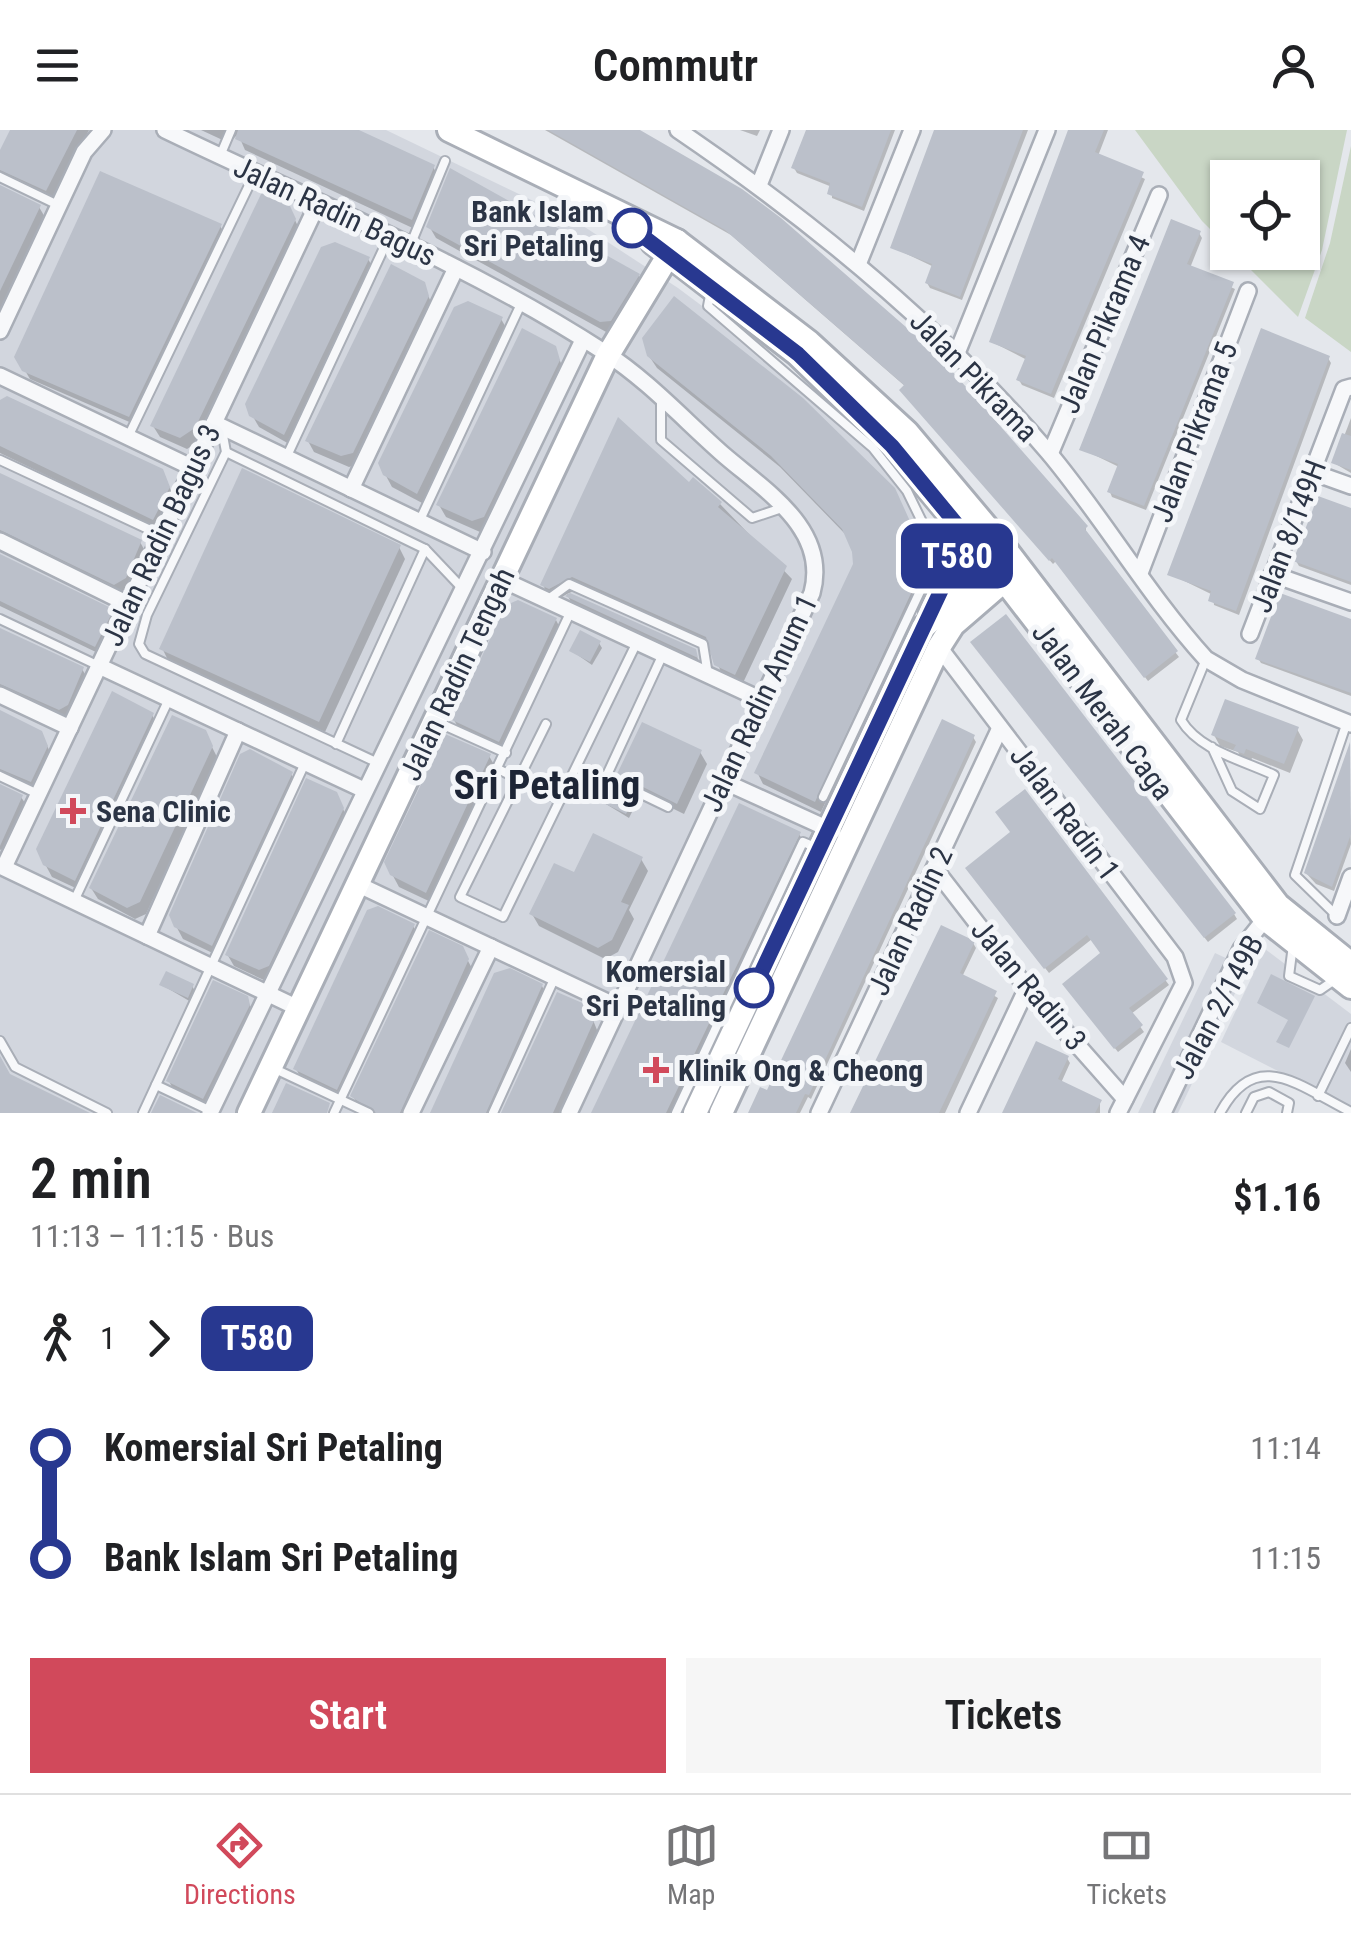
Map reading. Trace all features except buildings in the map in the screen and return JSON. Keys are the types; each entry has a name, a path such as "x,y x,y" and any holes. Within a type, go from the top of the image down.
{"street":[{"path":"0,331 84,152 103,130"},
{"name":"Jalan Radin Bagus","path":"165,130 456,268 522,302 616,362"},
{"name":"Jalan Merah Caga","path":"448,130 484,138 588,195 673,248 809,342 907,432 1271,912 1347,972"},
{"name":"Jalan Pikrama","path":"678,130 760,185 859,262 957,353 1050,454 1206,658 1222,670 1349,723"},
{"path":"760,185 781,130"},
{"path":"859,262 912,130"},
{"path":"957,353 1047,130"},
{"name":"Jalan Pikrama 4","path":"1050,454 1159,194"},
{"name":"Jalan Radin Bagus 3","path":"2,866 193,468 218,425 318,203"},
{"path":"616,362 623,330 673,248"},
{"name":"Jalan Merah Caga","path":"673,248 712,286 798,354 865,420 963,532 1005,566"},
{"path":"351,489 456,268"},
{"name":"Jalan Pikrama 5","path":"1140,573 1248,291"},
{"name":"Jalan Radin Tengah","path":"210,1112 376,762 584,340"},
{"name":"Jalan Radin Tengah","path":"249,1113 501,579 616,362"},
{"name":"Jalan Radin Anum 1","path":"569,1113 817,575 812,544 785,507 616,362"},
{"path":"0,376 193,468"},
{"name":"Jalan 8/149H","path":"1250,634 1344,389 1351,387"},
{"path":"218,425 482,552"},
{"path":"1312,472 1351,486"},
{"path":"721,1113 833,839 840,784 923,628 960,550 963,532"},
{"path":"0,541 128,604"},
{"path":"923,628 1005,566"},
{"path":"695,1113 833,839 939,647 953,625 1005,566"},
{"path":"1272,574 1351,602"},
{"path":"501,579 762,700"},
{"name":"Jalan Radin 1","path":"939,647 1175,957 1184,983 1122,1106"},
{"path":"99,666 364,790"},
{"path":"0,695 70,728"},
{"name":"Jalan Radin 2","path":"818,1113 1000,728"},
{"path":"147,936 238,731"},
{"path":"723,781 833,839"},
{"path":"2,866 298,1008"},
{"name":"Jalan Radin 3","path":"935,870 1122,1106"},
{"path":"1337,916 1351,877"},
{"path":"357,884 618,1006"},
{"name":"Jalan 2/149B","path":"1164,1113 1241,949 1271,912"},
{"path":"411,1113 491,947"},
{"path":"968,1113 1027,988"}],"lane":[{"path":"220,156 231,130"},
{"path":"410,246 445,161"},
{"path":"128,437 255,173"},
{"path":"0,177 58,206"},
{"path":"286,458 389,237"},
{"path":"712,286 708,306 873,448 907,492 928,534 924,582 840,784 824,797"},
{"path":"420,522 522,302"},
{"path":"660,400 662,440 752,518 774,514 785,507"},
{"path":"218,425 226,452 147,615 139,644 145,654 376,762"},
{"path":"226,452 425,549 464,590"},
{"path":"0,460 161,535"},
{"path":"336,744 425,549"},
{"path":"547,600 570,584 703,644 708,676"},
{"path":"334,1113 571,611"},
{"path":"0,619 99,666"},
{"path":"546,724 460,897 503,917 637,642"},
{"path":"663,654 606,777 668,807"},
{"path":"1206,658 1181,720 1192,738 1212,747 1274,775 1260,809 1232,791 1212,747"},
{"path":"74,901 169,699"},
{"path":"434,720 506,753"},
{"path":"1337,916 1295,875 1349,723"},
{"path":"144,1113 305,763"},
{"path":"498,769 560,800"},
{"path":"0,776 38,794"},
{"path":"676,1113 803,842 833,839"},
{"path":"492,1113 555,977"},
{"path":"1318,1096 1351,1028"},
{"path":"0,1041 16,1068 107,1113"},
{"path":"270,1067 369,1113"},
{"path":"1220,1113 1238,1082 1256,1074 1278,1077 1351,1112"},
{"path":"156,1085 210,1112"},
{"path":"1246,1113 1254,1098 1270,1092 1289,1103 1287,1113"}],"shaded area":[{"path":"0,130 386,130 577,222 678,288 793,374 907,486 930,524 936,549 923,598 678,1113 0,1113"},
{"path":"1265,949 1351,1014 1351,1108 1221,1042"},
{"path":"1215,953 1247,968 1178,1113 1138,1113"}],"green space":[{"path":"1135,130 1347,130 1320,256 1320,160 1210,160 1210,229"},
{"path":"1351,146 1351,352 1305,318 1330,243"},
{"path":"1251,270 1315,270 1298,317"}],"bus line":[{"name":"T580","path":"632,228 798,354 892,446 963,532 960,550 754,988"}],"place":[{"name":"Bank Islam Sri Petaling","path":"632,228"},
{"name":"Sena Clinic","path":"73,811"},
{"name":"Komersial Sri Petaling","path":"754,988"},
{"name":"Klinik Ong & Cheong","path":"656,1070"}],"district":[{"name":"Sri Petaling","path":"547,785"}]}
